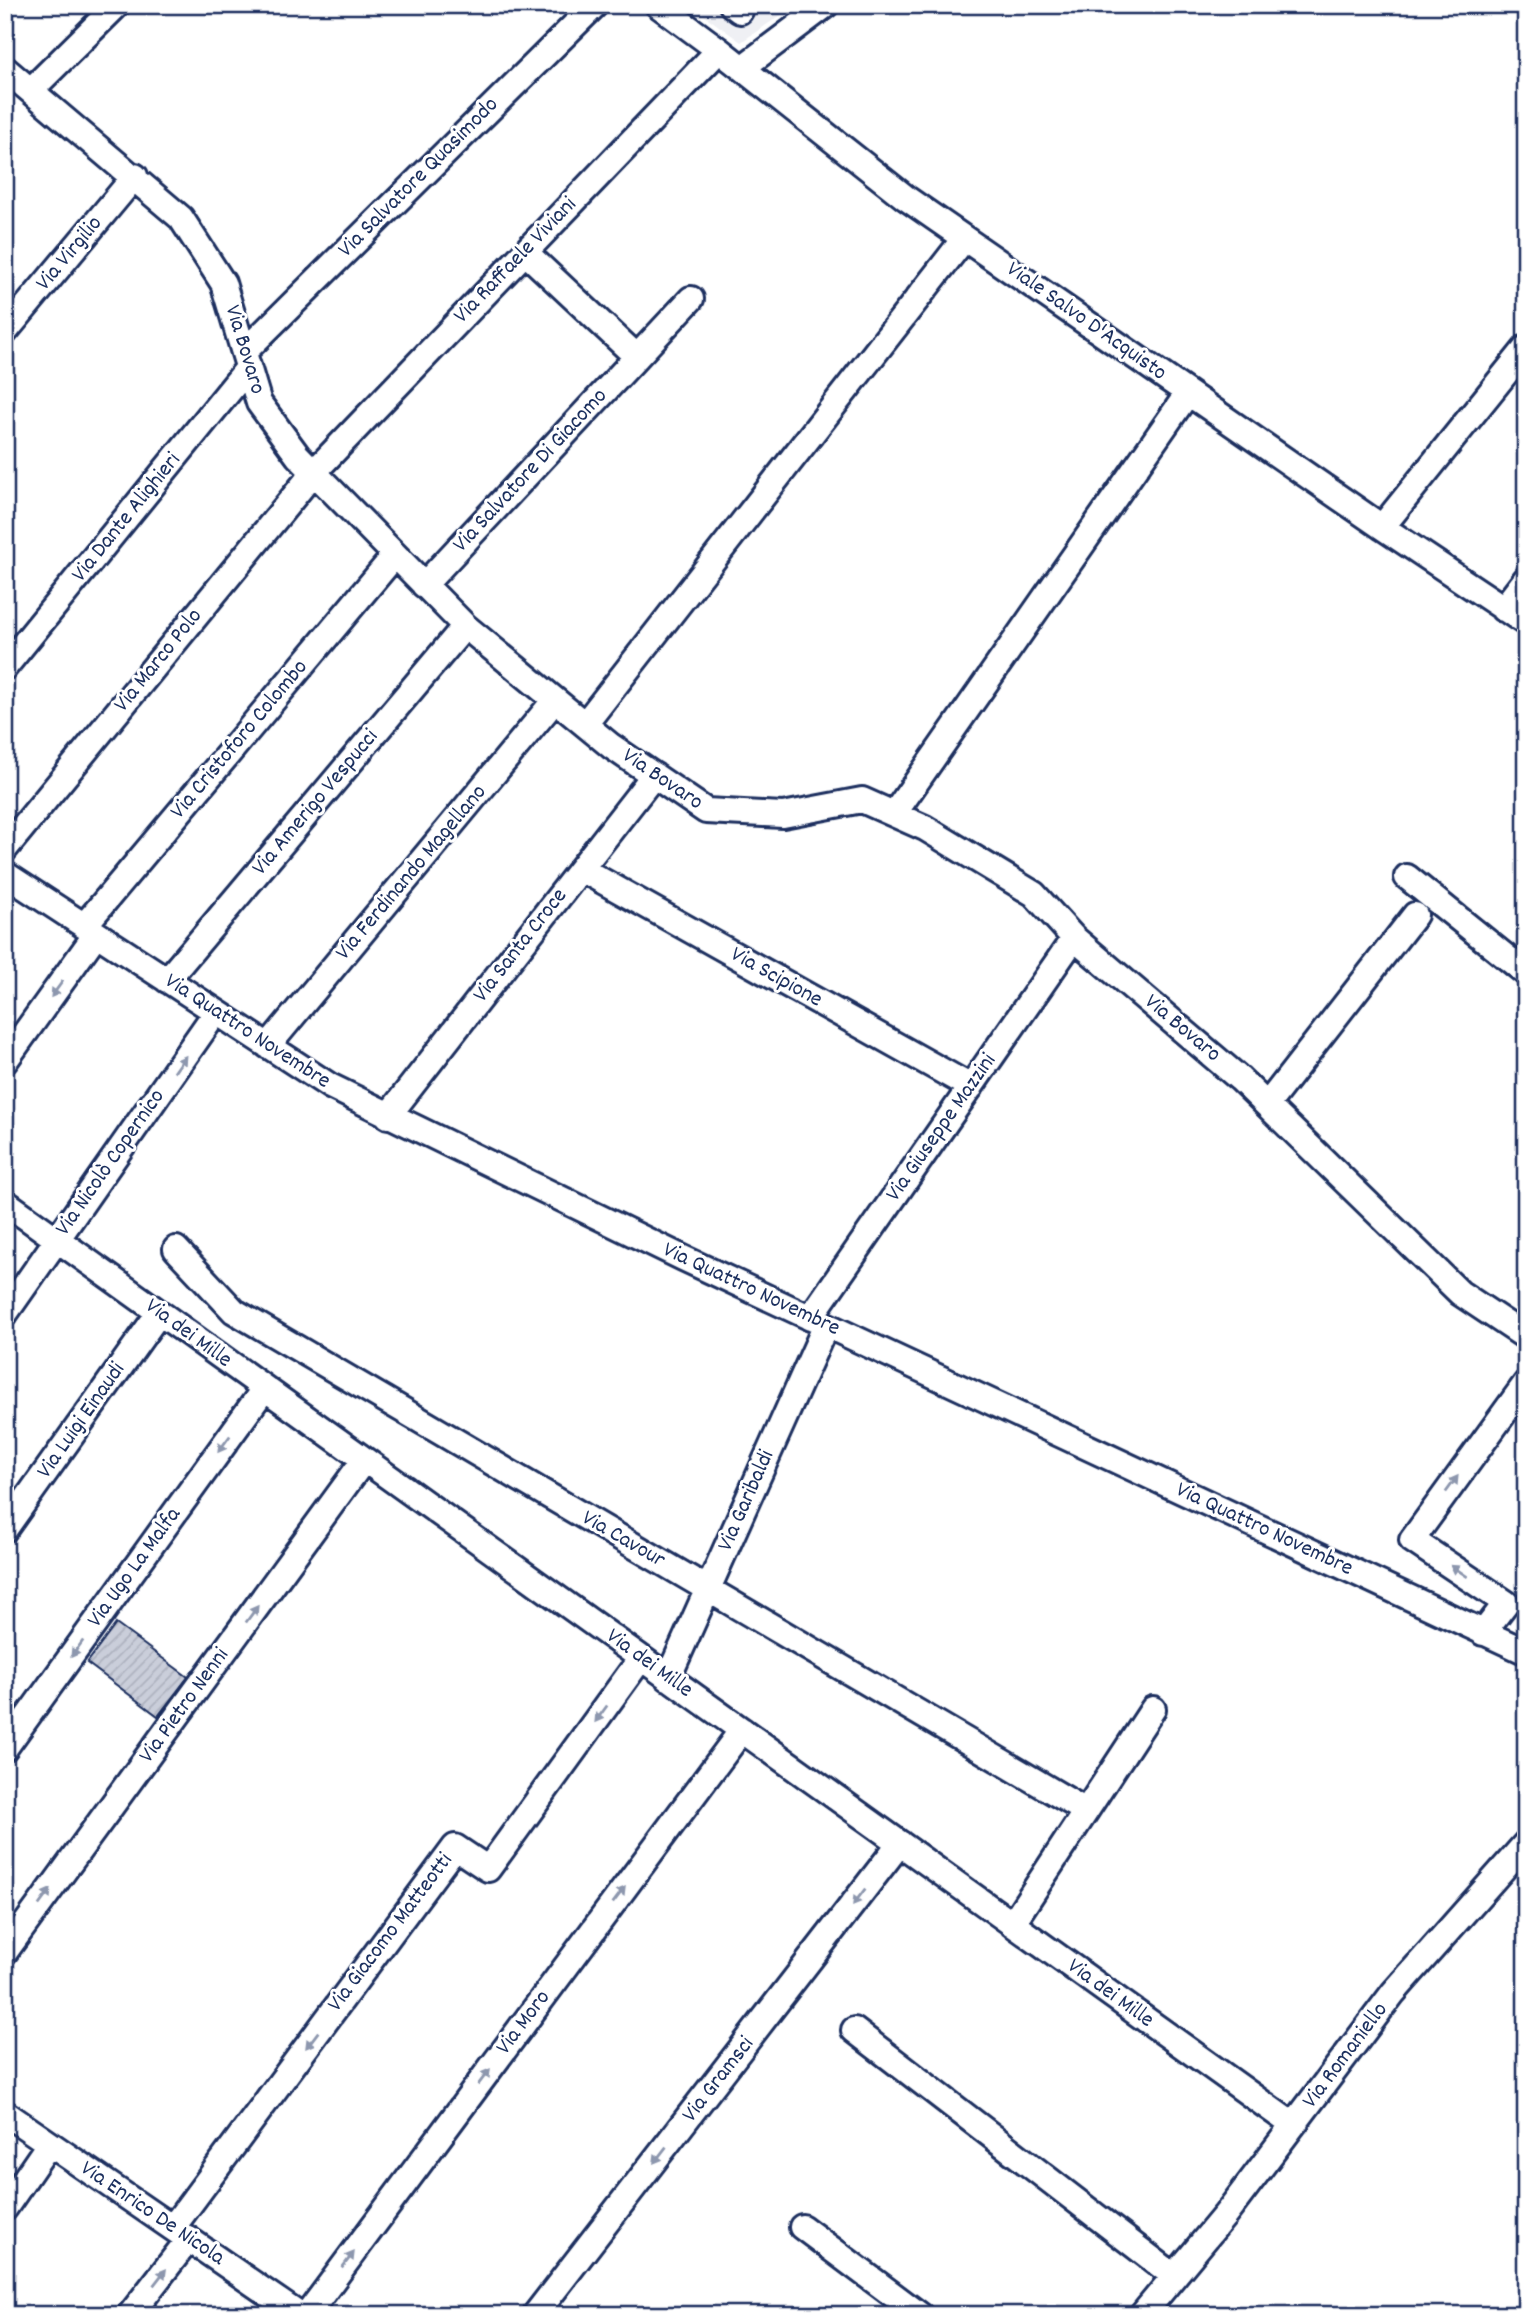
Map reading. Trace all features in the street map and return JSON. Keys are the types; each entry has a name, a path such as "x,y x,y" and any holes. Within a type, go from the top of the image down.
{"street":[{"path":"31,90 117,5"},
{"name":"Via Salvatore Quasimodo","path":"246,360 595,5"},
{"name":"Viale Salvo D'Acquisto","path":"658,5 906,198 1382,527 1526,623"},
{"path":"742,68 796,13 826,5"},
{"name":"Via Raffaele Viviani","path":"314,472 719,50"},
{"name":"Via Bovaro","path":"5,69 135,176 181,218 223,283 259,403 298,456 465,626 611,746 706,811 783,815 862,800 925,828 1034,894 1074,938 1268,1105 1460,1293 1526,1337"},
{"name":"Via Virgilio","path":"5,332 135,176"},
{"path":"585,724 964,239"},
{"path":"525,252 637,358"},
{"name":"Via Salvatore Di Giacomo","path":"424,585 691,299"},
{"path":"1382,527 1526,348"},
{"name":"Via Dante Alighieri","path":"5,667 246,360"},
{"path":"894,814 1188,393"},
{"name":"Via Marco Polo","path":"5,849 314,472"},
{"name":"Via Cristoforo Colombo","path":"5,1061 90,930 395,555"},
{"path":"1503,609 1526,579"},
{"name":"Via Amerigo Vespucci","path":"167,980 465,626"},
{"name":"Via Ferdinando Magellano","path":"268,1046 555,700"},
{"name":"Via Santa Croce","path":"388,1116 654,775"},
{"name":"Via Scipione","path":"581,869 971,1087"},
{"name":"Via Quattro Novembre","path":"5,874 330,1086 388,1116 818,1321 1526,1652"},
{"path":"1407,877 1526,973"},
{"path":"1268,1105 1415,915"},
{"name":"Via Giuseppe Mazzini","path":"818,1321 971,1087 1074,938"},
{"name":"Via Nicolò Copernico","path":"5,1314 216,1012"},
{"name":"Via dei Mille","path":"5,1202 1293,2125"},
{"name":"Via Cavour","path":"176,1249 234,1311 1086,1811"},
{"name":"Via Luigi Einaudi","path":"5,1529 159,1313"},
{"name":"Via Garibaldi","path":"668,1678 708,1589 818,1321"},
{"path":"1483,1633 1506,1603 1412,1540 1526,1383"},
{"name":"Via Ugo La Malfa","path":"9,1735 264,1389"},
{"name":"Via Pietro Nenni","path":"5,1952 364,1460"},
{"name":"Via Giacomo Matteotti","path":"181,2233 456,1847 488,1869 641,1658"},
{"path":"1013,1924 1153,1709"},
{"name":"Via Moro","path":"307,2315 741,1730"},
{"name":"Via Gramsci","path":"535,2315 900,1843"},
{"name":"Via Romaniello","path":"1142,2315 1226,2214 1393,1993 1526,1843"},
{"path":"854,2030 1174,2276"},
{"name":"Via Enrico De Nicola","path":"5,2113 299,2315"},
{"path":"5,2208 49,2144"},
{"path":"802,2227 920,2315"},
{"path":"130,2315 181,2233"}],"shaded area":[{"path":"690,5 796,5 741,42"}],"building":[{"path":"116,1624 188,1677 158,1716 87,1663"}]}
